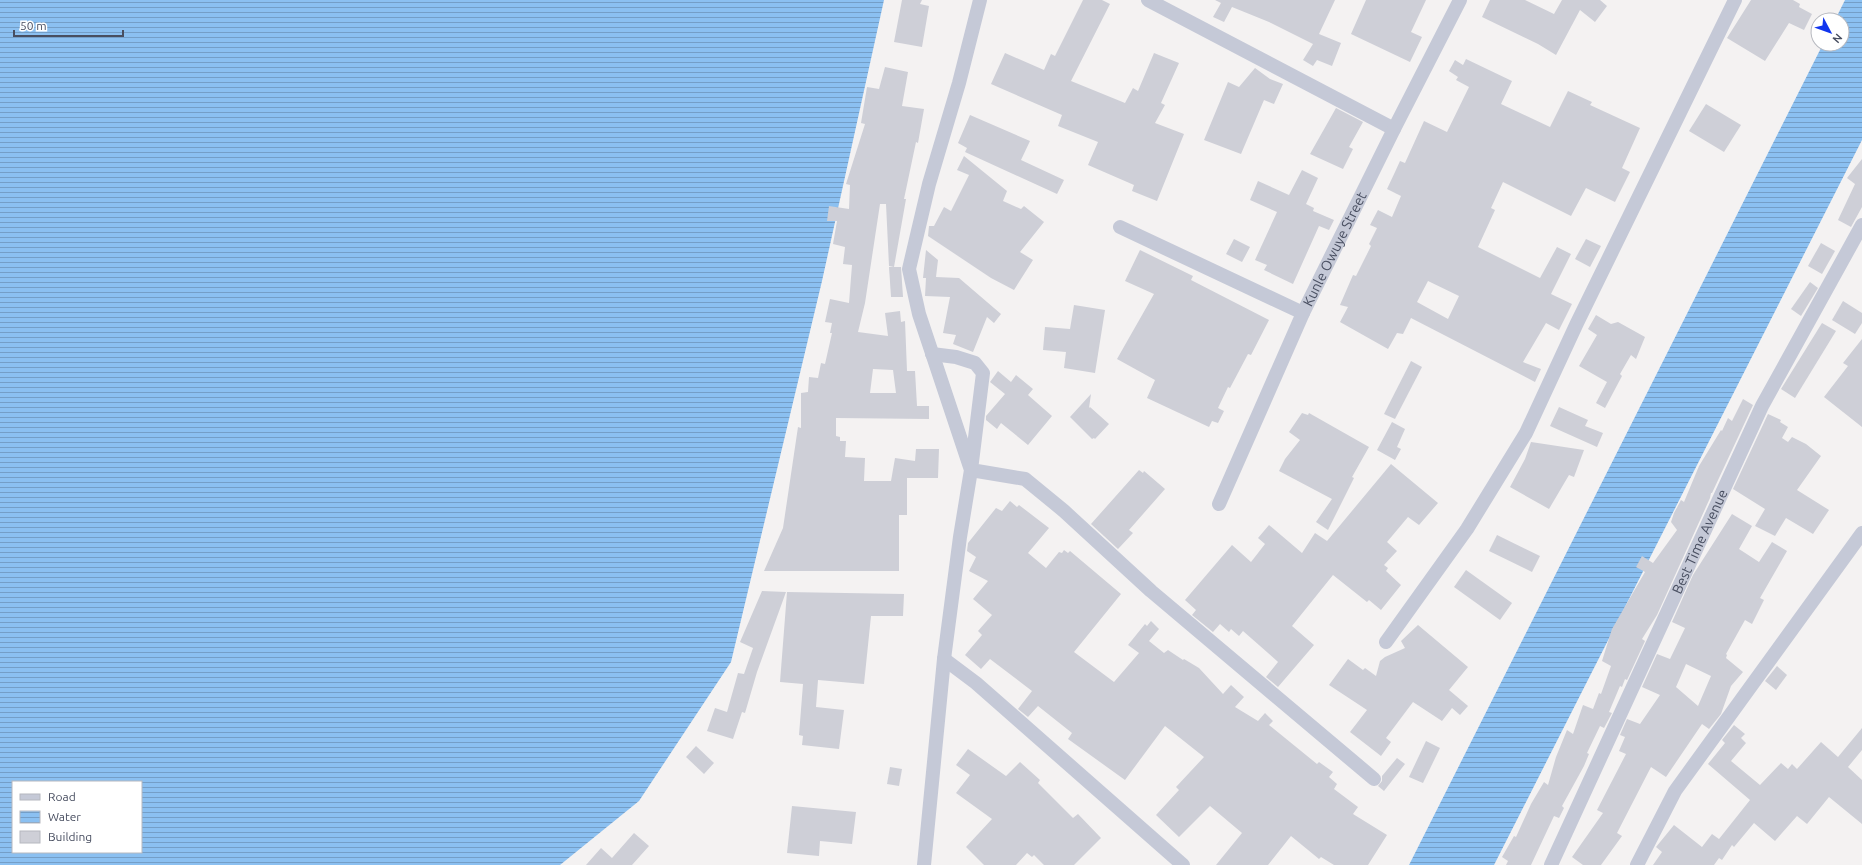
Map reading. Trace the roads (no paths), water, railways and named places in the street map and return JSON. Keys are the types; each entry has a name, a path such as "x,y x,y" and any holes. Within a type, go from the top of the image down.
{"street":[{"path":"971,470 919,314 909,269 929,184 959,83 980,0"},
{"path":"1148,0 1394,129"},
{"name":"Kunle Owuye Street","path":"1220,504 1303,313 1460,0"},
{"path":"1386,642 1467,529 1526,433 1577,323 1735,0"},
{"name":"Best Time Avenue","path":"1551,865 1762,406 1862,225"},
{"path":"1120,227 1303,313"},
{"path":"924,865 944,659 962,522 971,470 984,374 974,363 956,357 932,354"},
{"path":"971,470 1025,479 1064,511 1151,591 1374,779"},
{"path":"1637,865 1675,791 1862,533"},
{"path":"944,659 976,683 1183,865"}],"water":[{"path":"0,0 884,0 822,281 731,662 639,801 560,865 0,865"},
{"path":"1845,0 1862,0 1862,140 1494,865 1409,865 1819,52 1850,52 1850,12 1839,12"}]}
